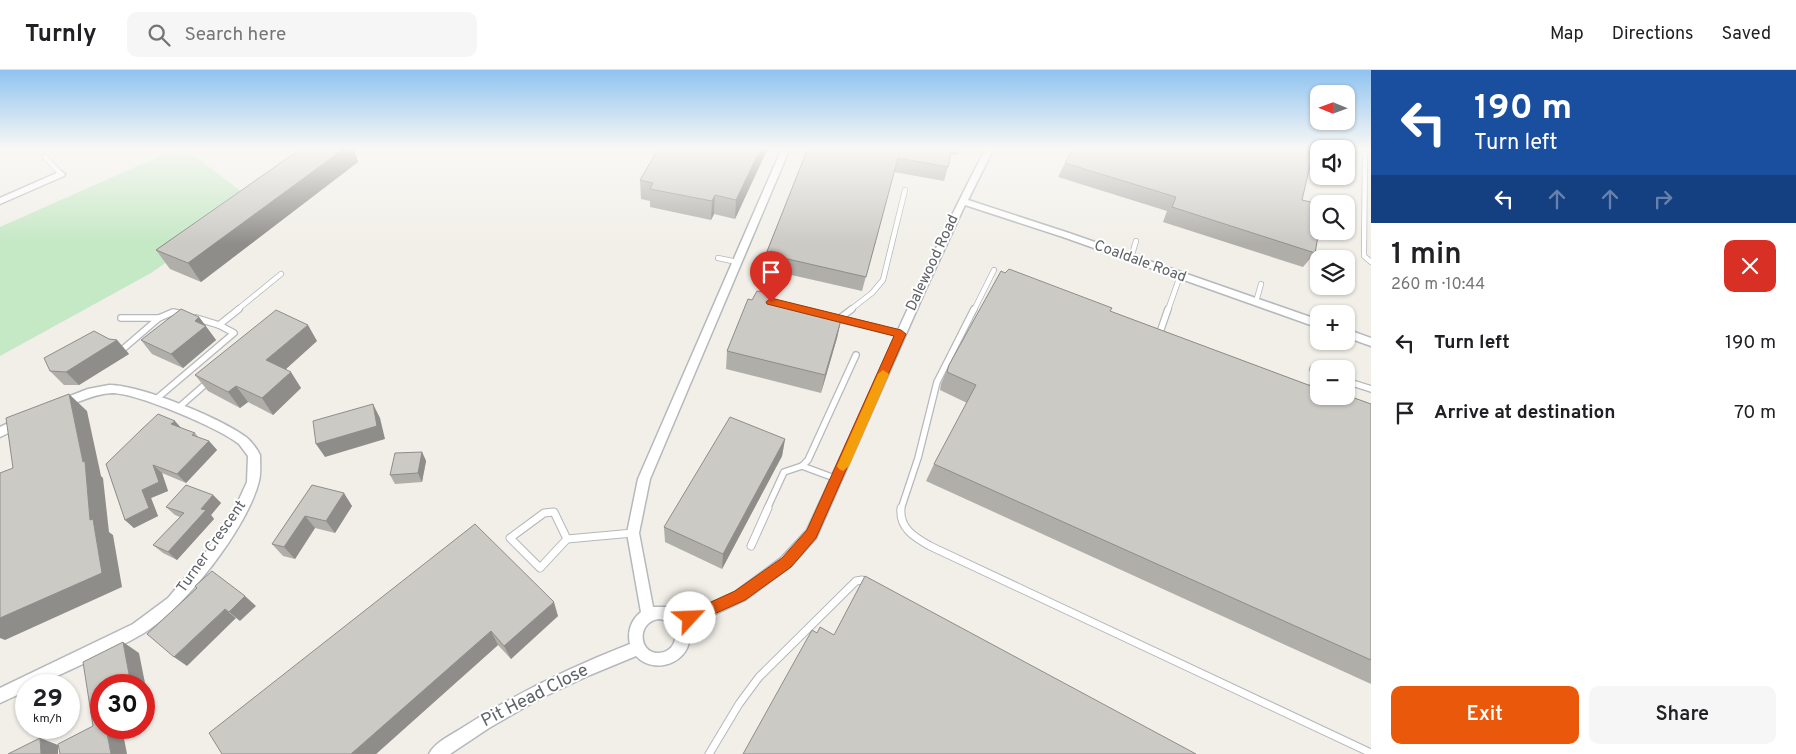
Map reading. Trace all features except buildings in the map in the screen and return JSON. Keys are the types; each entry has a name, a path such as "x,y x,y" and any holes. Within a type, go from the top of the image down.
{"street":[{"path":"0,201 48,180"},
{"path":"648,615 633,533 644,479 772,180"},
{"name":"Dalewood Road","path":"680,624 740,596 786,562 812,534 901,334 973,180"},
{"name":"Coaldale Road","path":"962,201 1310,321"},
{"path":"1355,336 1371,342"},
{"name":"Turner Crescent","path":"0,696 138,629 156,617 178,597 220,541 244,503 253,480 254,455 240,438 129,390 108,389 84,394 51,409"},
{"path":"0,432 34,416"},
{"path":"662,613 670,615 680,624 683,640 673,655 660,660 649,658 638,648 635,633 638,625 648,615 662,613"},
{"name":"Pit Head Close","path":"437,754 477,725 559,682 638,648"}],"lane":[{"path":"1365,180 1364,256 1371,262"},
{"path":"840,318 872,293 884,280 905,190"},
{"path":"1131,258 1136,241"},
{"path":"718,258 737,262"},
{"path":"994,270 937,382 918,458 901,505 900,516 904,526 912,536 930,546 1371,752"},
{"path":"219,325 281,274"},
{"path":"1158,336 1180,276"},
{"path":"1256,302 1261,284"},
{"path":"771,302 901,334"},
{"path":"123,349 143,334 159,318 173,312 219,325 234,333 155,400"},
{"path":"121,318 159,318"},
{"path":"751,546 784,472 802,466 808,460 856,355"},
{"path":"176,409 217,374"},
{"path":"1355,384 1371,389"},
{"path":"802,466 837,480"},
{"path":"567,539 554,512 544,513 510,538 540,568 567,539 633,533"},
{"path":"708,754 756,680 776,658 814,625 856,581 862,580 875,586"}],"green space":[{"path":"106,180 226,180 254,201 151,273 0,356 0,227"}],"slow traffic":[{"path":"843,466 883,374"}],"route":[{"path":"690,618 740,596 786,562 812,534 901,334 851,320 771,302"}]}
